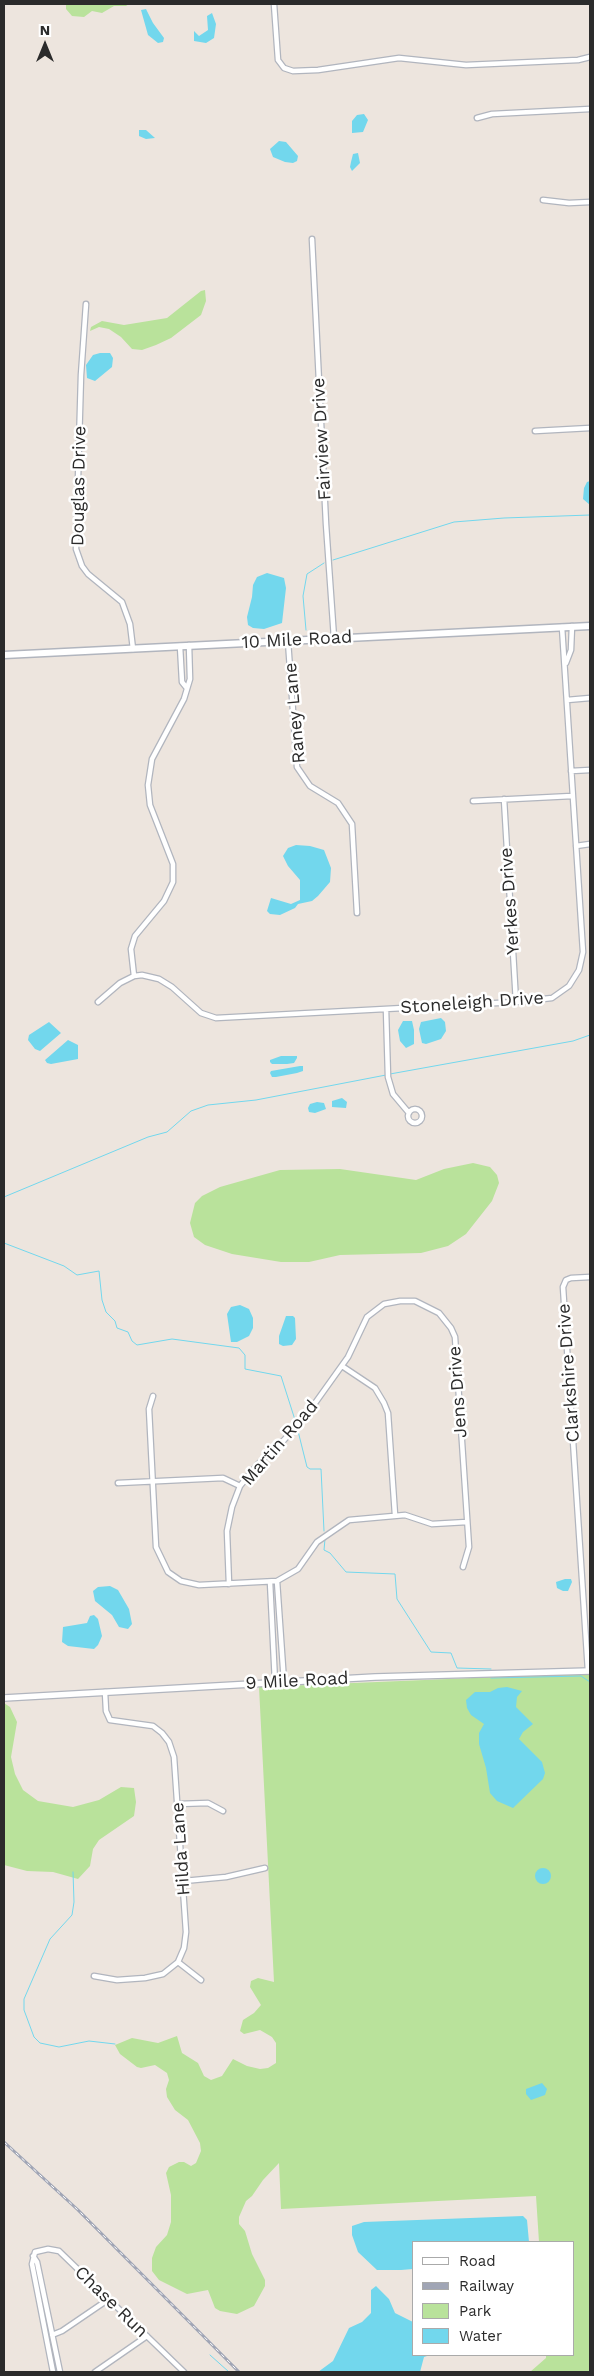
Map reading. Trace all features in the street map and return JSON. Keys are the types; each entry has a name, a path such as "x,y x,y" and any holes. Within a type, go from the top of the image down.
{"main road":[{"name":"10 Mile Road","path":"4,655 590,626"}],"street":[{"path":"274,4 278,60 284,68 294,71 318,70 399,58 420,59 456,65 589,57 590,64"},
{"path":"477,118 492,114 590,109"},
{"path":"543,200 569,203 590,202"},
{"name":"Fairview Drive","path":"312,240 326,527 334,638"},
{"name":"Douglas Drive","path":"86,304 81,376 76,549 82,566 88,574 122,602 130,624 133,648"},
{"path":"535,431 590,428"},
{"name":"Stoneleigh Drive","path":"565,665 571,650 572,626"},
{"name":"Stoneleigh Drive","path":"134,976 142,975 159,979 172,986 201,1014 216,1018 516,1002 552,998 569,986 579,970 583,952 562,627"},
{"name":"Raney Lane","path":"288,641 297,767 310,786 338,803 352,824 357,912"},
{"path":"98,1002 120,983 134,976 131,949 134,936 159,908 173,882 173,864 150,805 148,786 152,759 184,699 190,679 189,645"},
{"path":"180,646 182,682 186,688"},
{"path":"567,700 590,698"},
{"path":"571,771 590,770"},
{"path":"472,801 572,796"},
{"name":"Yerkes Drive","path":"504,799 516,1002"},
{"path":"576,846 590,844"},
{"path":"386,1009 388,1077 393,1094 409,1113"},
{"name":"Clarkshire Drive","path":"589,1671 563,1287 566,1280 571,1278 590,1277"},
{"name":"Jens Drive","path":"342,1366 367,1317 384,1304 415,1301 431,1308 452,1328 456,1346 469,1547 463,1567"},
{"path":"342,1366 375,1388 388,1413 394,1515"},
{"name":"Martin Road","path":"229,1584 227,1531 232,1507 240,1486 258,1464 284,1440 308,1413 342,1366"},
{"path":"154,1396 149,1409 156,1547 168,1572 182,1582 199,1585 277,1581 298,1568 317,1542 341,1523 357,1518 404,1515 432,1524 467,1522"},
{"path":"118,1483 223,1478 240,1486"},
{"path":"277,1581 284,1682"},
{"path":"270,1582 275,1682"},
{"name":"9 Mile Road","path":"4,1698 275,1682 589,1671"},
{"name":"Hilda Lane","path":"105,1692 107,1714 110,1720 116,1723 144,1723 153,1726 169,1742 174,1757 186,1932 184,1948 178,1962"},
{"path":"178,1804 208,1803 223,1811"},
{"path":"184,1881 226,1877 266,1868"},
{"path":"94,1976 117,1980 155,1977 163,1974 178,1962 201,1980"},
{"name":"Chase Run","path":"33,2256 41,2250 54,2249 59,2251 184,2372"},
{"path":"33,2256 37,2262 60,2372"},
{"path":"33,2256 32,2264 53,2372"},
{"path":"46,2336 62,2331 108,2299"},
{"path":"94,2372 147,2336"}],"green space":[{"path":"66,4 129,4 126,6 114,6 102,13 92,11 84,17 72,16 66,9"},
{"path":"205,290 206,301 201,315 171,338 142,350 132,349 121,337 109,329 99,327 90,331 91,327 102,321 124,325 167,318 201,291"},
{"path":"473,1163 490,1167 497,1175 499,1183 492,1201 466,1234 448,1246 421,1253 340,1255 309,1262 281,1262 232,1254 205,1245 194,1237 190,1223 195,1203 202,1196 220,1187 280,1170 340,1169 416,1180 444,1169"},
{"path":"590,1673 590,2372 530,2372 546,2356 574,2356 574,2241 539,2241 536,2196 281,2209 279,2163 246,2201 239,2217 239,2224 245,2231 252,2254 265,2280 265,2286 254,2306 237,2314 220,2311 215,2308 208,2290 187,2294 159,2280 152,2271 152,2258 156,2247 167,2235 171,2222 171,2195 166,2173 169,2167 179,2162 184,2162 191,2166 196,2163 201,2151 200,2143 188,2120 175,2110 167,2097 166,2089 169,2080 167,2073 155,2065 137,2067 120,2054 115,2045 132,2038 158,2043 177,2036 182,2053 198,2063 204,2076 211,2080 222,2076 233,2059 247,2066 260,2069 268,2068 276,2063 276,2043 272,2037 260,2030 244,2034 240,2031 243,2020 254,2013 261,2005 250,1987 251,1981 258,1978 274,1982 259,1687"},
{"path":"4,1703 10,1707 17,1722 11,1757 15,1774 23,1790 38,1801 73,1807 99,1800 121,1787 134,1788 136,1802 134,1816 99,1840 93,1849 90,1866 78,1879 53,1872 27,1871 4,1865"}],"water":[{"path":"146,9 164,38 163,42 158,43 148,35 141,10"},
{"path":"212,13 216,24 214,38 206,43 194,41 194,31 199,36 208,30 207,16"},
{"path":"364,114 368,120 363,132 352,133 352,121 357,115"},
{"path":"139,130 146,130 155,138 146,139 139,136"},
{"path":"279,141 286,142 298,156 297,161 293,163 285,162 273,157 270,149"},
{"path":"358,153 360,163 352,171 350,167 353,154"},
{"path":"110,353 113,358 112,367 95,381 87,378 86,365 93,355"},
{"path":"590,481 590,505 583,499 584,488 587,482"},
{"path":"267,573 284,578 286,588 282,623 264,629 253,628 248,625 247,617 253,585 257,577"},
{"path":"296,845 324,850 331,868 330,882 312,901 298,904 295,908 280,915 270,914 267,911 271,898 291,904 300,900 300,880 288,866 283,856 288,848"},
{"path":"441,1018 445,1022 446,1031 441,1039 426,1044 422,1043 419,1029 421,1022"},
{"path":"403,1021 412,1021 414,1030 414,1044 406,1048 400,1041 398,1030"},
{"path":"49,1022 61,1033 40,1051 35,1049 28,1040 29,1035"},
{"path":"68,1040 78,1045 78,1059 51,1064 47,1063 45,1060"},
{"path":"281,1056 297,1056 297,1058 294,1063 272,1064 270,1062 270,1060"},
{"path":"303,1066 303,1071 297,1073 272,1077 270,1073 271,1071"},
{"path":"342,1098 347,1102 346,1108 332,1107 332,1101"},
{"path":"324,1103 326,1109 315,1113 309,1112 310,1104"},
{"path":"240,1305 249,1309 253,1318 253,1328 249,1336 237,1342 231,1342 227,1314 231,1307"},
{"path":"286,1316 293,1316 295,1318 296,1339 292,1345 283,1346 279,1344 279,1336"},
{"path":"571,1579 572,1582 568,1591 557,1588 556,1582"},
{"path":"110,1586 118,1590 129,1609 132,1624 128,1629 119,1627 112,1615 95,1601 93,1591 98,1587"},
{"path":"94,1615 98,1619 102,1636 94,1649 68,1646 62,1642 63,1627 87,1623 90,1616"},
{"path":"507,1687 522,1691 517,1697 516,1707 533,1724 523,1732 519,1739 542,1762 545,1773 543,1779 513,1808 497,1801 490,1793 486,1768 479,1744 479,1733 484,1724 471,1715 467,1708 466,1700 475,1692 490,1692 498,1688"},
{"path":"540,1868 546,1868 551,1873 549,1882 540,1884 535,1879 535,1873"},
{"path":"542,2083 547,2089 545,2095 531,2100 526,2094 526,2089"},
{"path":"523,2216 527,2220 529,2241 412,2241 412,2269 377,2270 358,2252 352,2235 352,2226 364,2222"},
{"path":"376,2286 389,2299 395,2313 412,2322 412,2356 427,2356 424,2357 420,2372 318,2372 333,2361 349,2328 362,2322 371,2313 371,2290"}],"waterway":[{"path":"333,560 454,522 590,515"},
{"path":"306,630 303,596 307,574 324,563"},
{"path":"390,1074 573,1041 590,1035"},
{"path":"4,1197 148,1137 167,1132 191,1111 208,1105 256,1100 386,1075"},
{"path":"4,1243 64,1266 77,1275 99,1271 102,1300 106,1312 115,1321 117,1328 128,1332 132,1341 137,1345 172,1339 239,1348 245,1355 245,1369 281,1376 296,1423"},
{"path":"298,1431 307,1467 310,1469 321,1469 324,1531"},
{"path":"325,1539 324,1550 330,1553 346,1572 395,1574 397,1599 431,1652 451,1653 457,1668 491,1669"},
{"path":"491,1678 581,1676 590,1682"},
{"path":"73,1872 74,1902 72,1915 50,1939 24,1999 24,2010 34,2037 40,2043 59,2047 89,2041 115,2044"},
{"path":"210,2355 229,2372"}],"railway":[{"path":"4,2142 78,2210 239,2372"}]}
